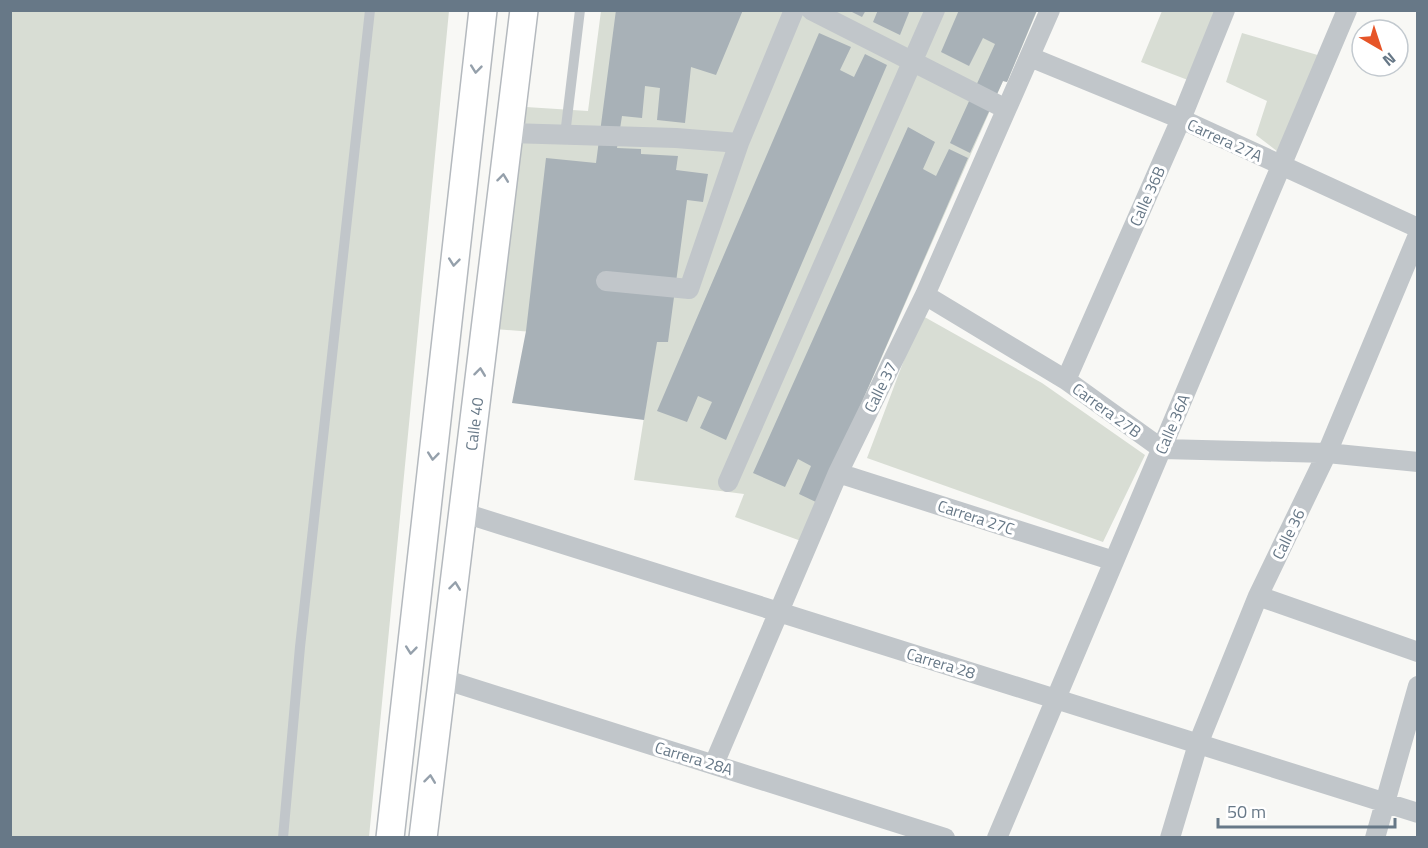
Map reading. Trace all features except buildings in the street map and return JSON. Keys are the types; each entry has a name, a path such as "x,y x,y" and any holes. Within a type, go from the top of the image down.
{"main road":[{"path":"390,837 483,10"},
{"name":"Calle 40","path":"423,837 524,10"}],"street":[{"path":"606,281 689,289 739,143 794,10"},
{"path":"811,10 913,64 1006,109"},
{"path":"728,482 935,10"},
{"name":"Calle 37","path":"714,764 838,473 925,296 1050,10"},
{"name":"Calle 36B","path":"1066,380 1181,119 1225,10"},
{"name":"Calle 36A","path":"996,837 1347,10"},
{"name":"Carrera 27A","path":"1030,57 1181,119 1418,228"},
{"path":"509,133 676,138 739,143"},
{"name":"Calle 36","path":"1170,837 1198,744 1258,596 1327,453 1418,235"},
{"name":"Carrera 27B","path":"925,296 1066,380 1162,448"},
{"path":"1162,448 1327,453 1418,462"},
{"name":"Carrera 27C","path":"838,473 1114,561"},
{"name":"Carrera 28","path":"464,513 1418,813"},
{"path":"1258,596 1418,652"},
{"name":"Carrera 28A","path":"443,679 945,837"},
{"path":"1375,837 1418,686"}],"lane":[{"path":"283,837 300,647 370,10"},
{"path":"565,135 580,10"}],"shaded area":[{"path":"10,11 449,11 369,837 11,837"},
{"path":"601,11 1037,11 1007,82 1003,81 801,541 735,517 744,494 634,480 656,342 495,329 526,107 588,111"},
{"path":"1162,11 1223,11 1193,82 1141,62"},
{"path":"1242,33 1328,58 1286,158 1256,135 1267,101 1226,82"},
{"path":"921,315 1042,383 1145,455 1103,542 867,458"}]}
